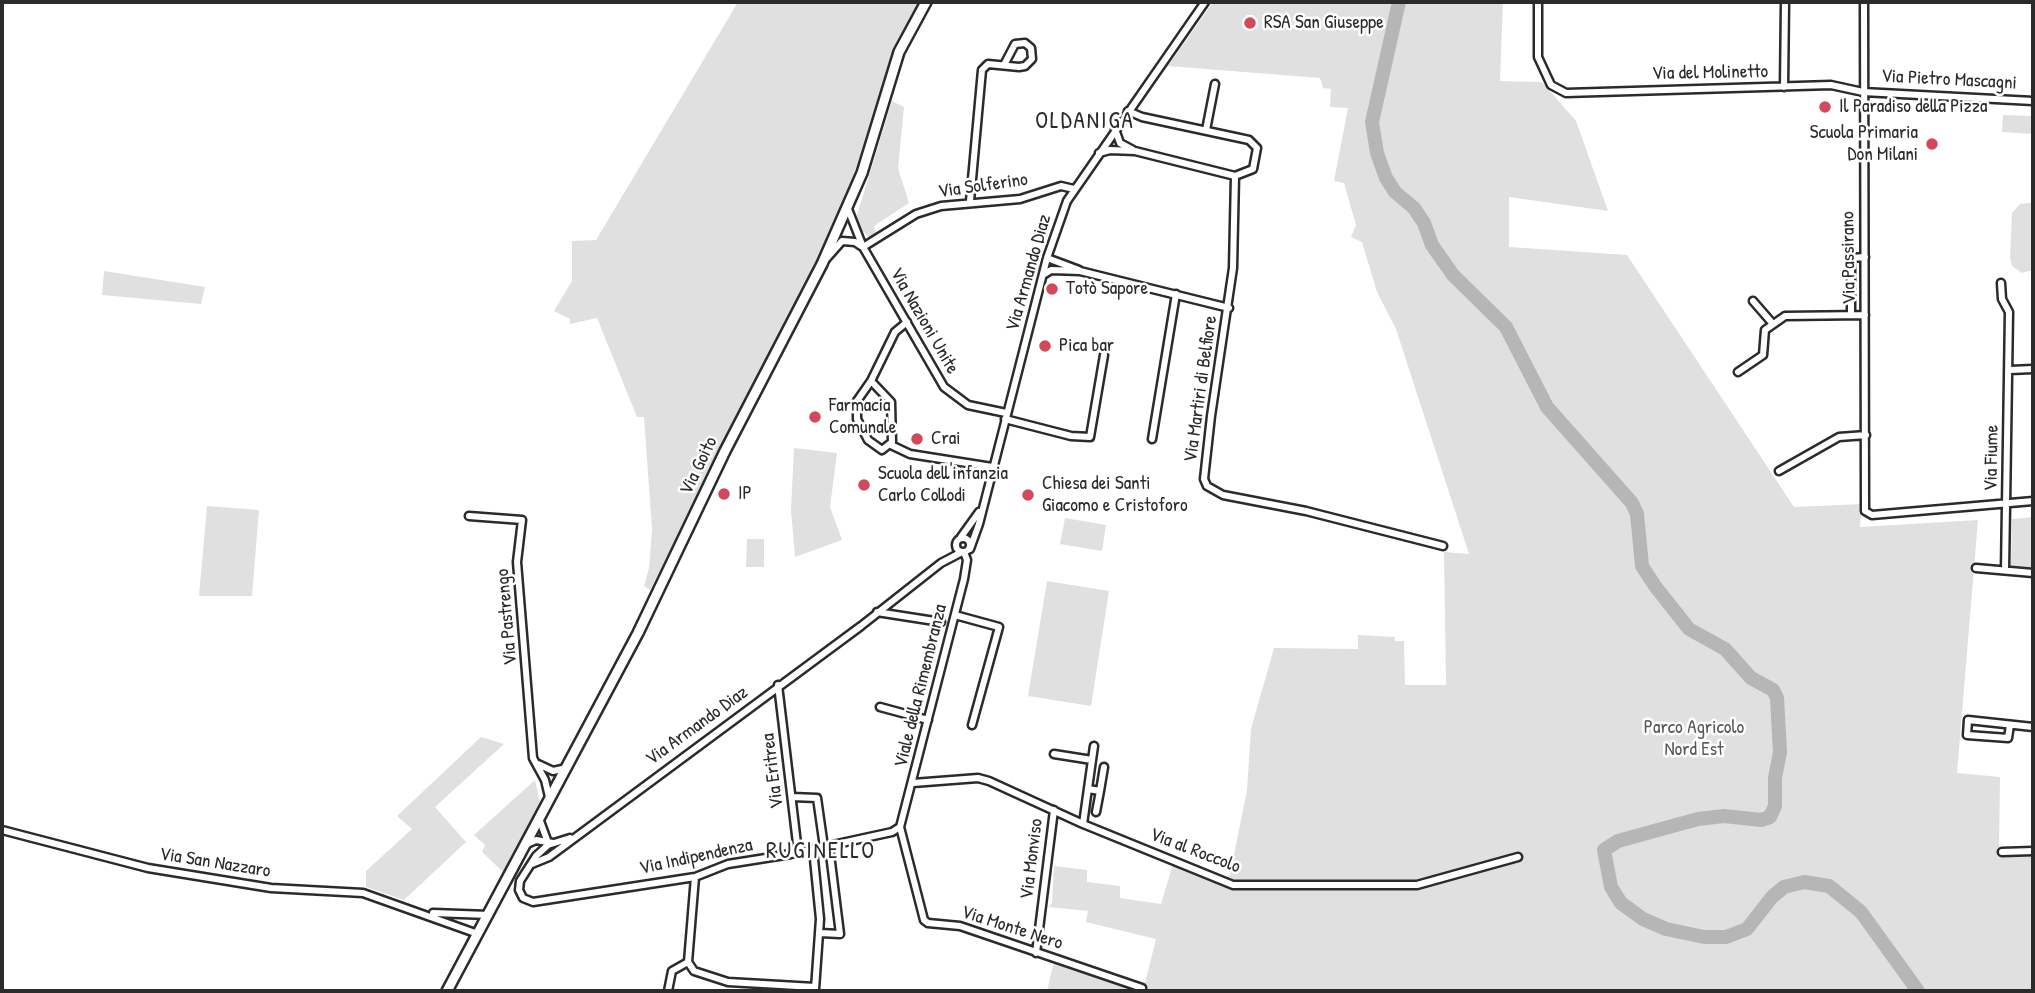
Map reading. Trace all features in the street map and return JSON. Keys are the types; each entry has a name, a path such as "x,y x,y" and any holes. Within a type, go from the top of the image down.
{"street":[{"name":"Via Goito","path":"447,991 570,766 638,633 725,451 822,264 862,173 899,52 926,2"},
{"name":"Via Armando Diaz","path":"532,864 557,850 941,563 965,551 979,524 981,507 1056,227 1074,189 1205,2"},
{"name":"Via del Molinetto","path":"1538,2 1538,57 1557,91 1831,85 1853,87 1863,92"},
{"path":"1784,87 1785,2"},
{"name":"Via Passirano","path":"1864,2 1867,514 2007,503"},
{"path":"971,201 981,72 988,64 1004,65 1028,64 1033,57 1031,48 1025,43 1015,44 1004,65"},
{"path":"1206,130 1215,84"},
{"name":"Via Pietro Mascagni","path":"1863,92 2033,101"},
{"path":"1099,153 1110,150 1135,151 1235,176 1253,169 1257,148 1249,140 1142,117 1128,111"},
{"path":"1115,129 1121,142 1135,151"},
{"name":"Via Martiri di Belfiore","path":"1235,176 1229,308 1211,416 1204,479 1206,486 1223,495 1306,511 1443,546"},
{"name":"Via Solferino","path":"863,247 916,214 971,201 1020,199 1061,186 1074,189"},
{"name":"Via Nazioni Unite","path":"848,209 863,247 932,369 950,393 968,405 1071,436 1090,437 1104,355"},
{"path":"822,264 842,241 855,242 863,247"},
{"path":"1851,315 1851,258 1865,257"},
{"path":"1047,258 1080,271 1229,308"},
{"path":"1043,275 1051,270 1080,271"},
{"name":"Via Fiume","path":"2001,283 2002,299 2009,312 2010,370 2005,570"},
{"path":"1152,439 1176,294"},
{"path":"1753,301 1773,324"},
{"path":"1738,372 1763,355 1765,330 1785,316 1865,315"},
{"path":"871,381 891,402 891,444 886,450 877,449 859,426 857,401 871,381 895,332 907,322"},
{"path":"2010,370 2033,369"},
{"path":"1779,471 1839,438 1866,435"},
{"path":"891,444 910,454 992,467"},
{"path":"2007,503 2033,501"},
{"name":"Via Armando Diaz","path":"941,563 981,507"},
{"name":"Via Pastrengo","path":"469,516 522,520 517,562 533,758 549,792 548,805"},
{"path":"968,539 965,551 957,548 958,541 968,539"},
{"name":"Viale della Rimembranza","path":"900,827 955,615 967,564 965,551"},
{"path":"1976,568 2033,573"},
{"path":"877,612 941,621"},
{"path":"955,615 999,627 972,725"},
{"name":"Via Eritrea","path":"778,685 798,852"},
{"path":"880,707 928,720"},
{"path":"2010,725 2008,738 1967,735 1968,720 2033,727"},
{"path":"1083,824 1094,746"},
{"path":"1054,754 1092,760"},
{"path":"536,763 553,771 570,766"},
{"path":"1096,812 1104,767"},
{"name":"Via al Roccolo","path":"913,783 978,778 1004,786 1083,824 1226,884 1252,887 1300,883 1417,885 1518,857"},
{"path":"1087,789 1100,791"},
{"path":"792,797 817,798 827,846 840,934 820,933"},
{"name":"Via Monviso","path":"1036,953 1054,810"},
{"path":"540,821 557,850"},
{"name":"Via Indipendenza","path":"550,841 540,851 519,887 521,896 530,901 695,877 729,864 892,832 900,827"},
{"name":"Via Monte Nero","path":"900,827 924,920 960,926 1142,988"},
{"name":"Via San Nazzaro","path":"2,830 148,868 271,888 363,892 424,912 478,934"},
{"name":"Via Armando Diaz","path":"527,844 572,838"},
{"path":"695,877 688,962 694,971 720,981 815,989 820,933 813,849"},
{"path":"2002,852 2033,851"},
{"path":"521,855 532,864"},
{"name":"Via San Nazzaro","path":"424,912 489,915"},
{"path":"460,927 467,912"},
{"path":"668,991 672,971 688,962"}],"green space":[{"path":"738,2 919,2 900,37 841,212 650,590 644,586 649,568 652,529 644,417 637,417 597,318 570,324 570,319 554,311 572,281 572,241 596,240"},
{"name":"Parco Agricolo Nord Est","path":"1213,2 1503,2 1500,81 1542,82 1576,121 1608,211 1509,197 1509,247 1627,255 1794,507 1862,504 1860,527 1978,520 1957,773 2000,777 1999,849 2033,848 2033,991 1143,991 1156,939 1086,922 1088,911 1049,907 1052,903 1054,866 1087,870 1087,882 1120,886 1120,898 1161,904 1173,864 1228,884 1247,790 1251,729 1274,648 1358,649 1358,635 1395,637 1395,641 1404,641 1405,685 1446,685 1444,552 1469,554 1396,329 1377,292 1362,242 1351,237 1356,225 1344,183 1334,181 1348,108 1330,107 1331,89 1323,88 1320,78 1168,66"},
{"path":"892,101 904,107 898,168 909,203 874,226 876,234 868,237 858,226 857,215"},
{"path":"2003,115 2033,116 2033,134 2002,132"},
{"path":"2020,204 2033,204 2033,270 2022,273 2012,266 2010,258 2012,213"},
{"path":"104,271 205,287 201,304 102,295"},
{"path":"794,448 837,453 830,507 842,540 795,557 791,510"},
{"path":"207,506 259,510 252,596 199,596"},
{"path":"2033,517 2033,569 2011,567 2012,519"},
{"path":"1065,518 1106,525 1102,551 1060,544"},
{"path":"747,539 764,539 764,567 746,567"},
{"path":"1047,581 1109,591 1091,706 1028,696"},
{"path":"481,737 504,744 435,807 466,842 404,900 366,887 366,871 412,829 397,816"},
{"path":"535,780 540,802 504,873 482,852 485,845 474,835"},
{"path":"1054,961 1143,991 1047,991"}],"waterway":[{"path":"1399,2 1372,122 1377,153 1386,178 1395,192 1414,208 1424,223 1432,245 1453,275 1506,327 1547,407 1632,503 1637,514 1642,566 1655,586 1689,629 1725,649 1751,678 1773,690 1777,698 1780,752 1775,778 1775,806 1770,817 1761,820 1724,816 1698,819 1618,841 1604,850 1611,887 1621,903 1643,919 1666,929 1704,937 1726,937 1747,929 1772,897 1784,887 1804,882 1829,886 1861,912 1918,991"}],"place":[{"name":"RSA San Giuseppe","path":"1250,23"},
{"name":"Il Paradiso della Pizza","path":"1825,107"},
{"name":"Scuola Primaria Don Milani","path":"1932,144"},
{"name":"Totò Sapore","path":"1052,289"},
{"name":"Pica bar","path":"1045,346"},
{"name":"Farmacia Comunale","path":"815,417"},
{"name":"Crai","path":"917,439"},
{"name":"Scuola dell'infanzia Carlo Collodi","path":"864,485"},
{"name":"IP","path":"724,494"},
{"name":"Chiesa dei Santi Giacomo e Cristoforo","path":"1028,495"}],"district":[{"name":"OLDANIGA","path":"1085,122"},
{"name":"RUGINELLO","path":"821,852"}]}
